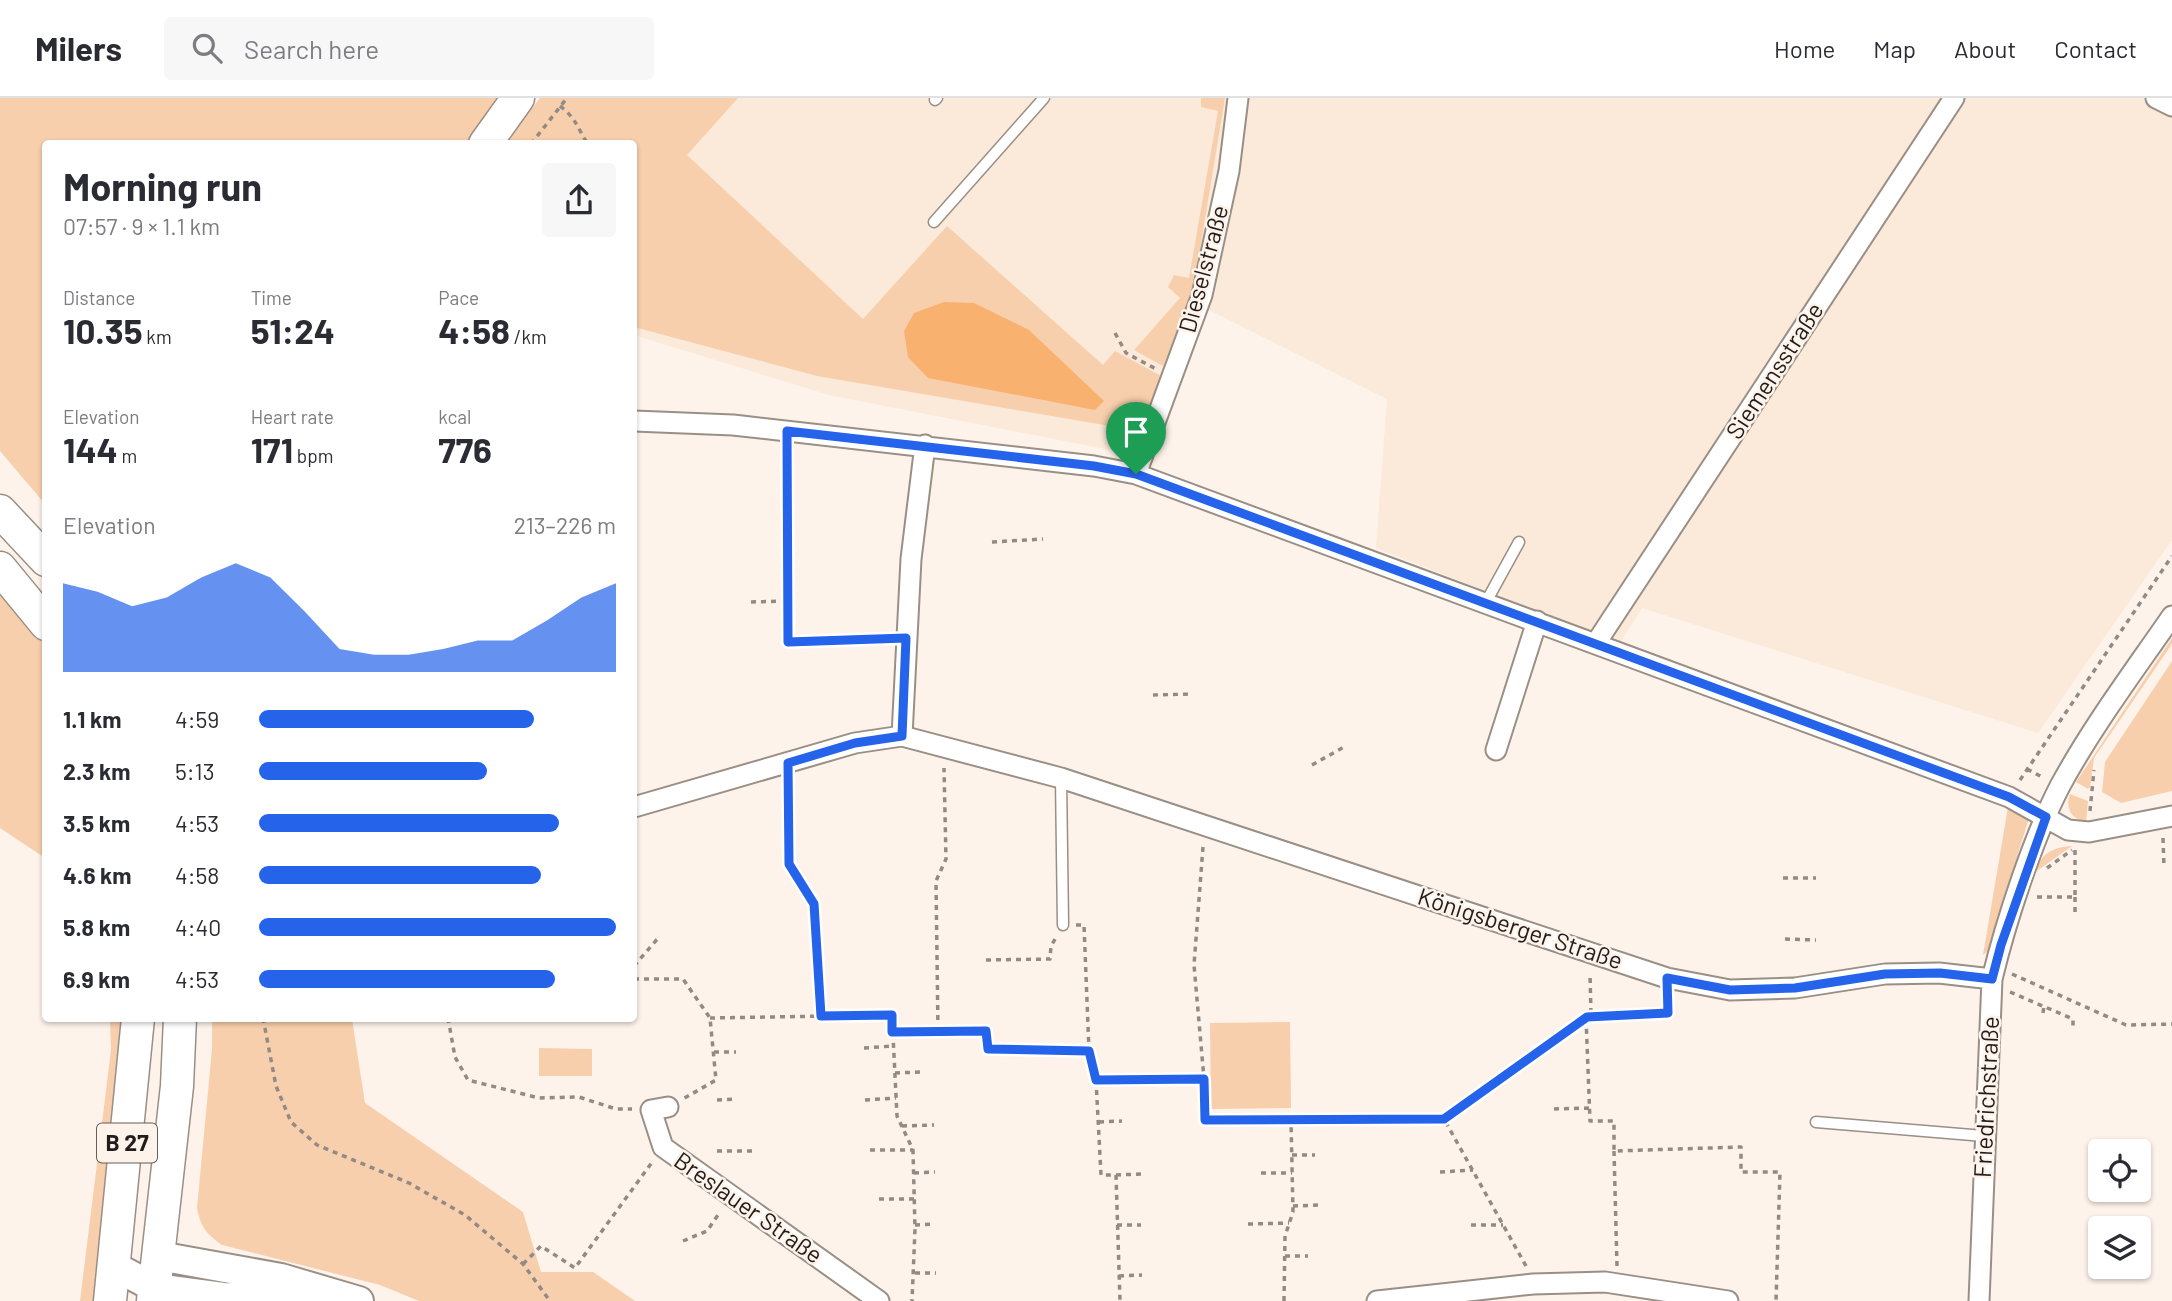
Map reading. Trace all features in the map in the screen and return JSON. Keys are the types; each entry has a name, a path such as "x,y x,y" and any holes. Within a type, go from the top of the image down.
{"main road":[{"path":"488,140 518,98"},
{"path":"0,511 42,552"},
{"path":"0,568 42,619"},
{"name":"B 27","path":"110,1301 138,1022"},
{"name":"B 27","path":"154,1294 177,1086 180,1022"},
{"path":"114,1266 159,1256"}],"street":[{"name":"Dieselstraße","path":"1136,474 1206,280 1229,171 1238,98"},
{"name":"Siemensstraße","path":"1596,643 1954,98"},
{"path":"2156,98 2172,106"},
{"path":"637,421 787,431 925,445 1136,474 2009,797 2068,830 2089,832 2168,822"},
{"path":"902,736 911,559 925,445"},
{"name":"Friedrichstraße","path":"1979,1301 1992,979 2001,945 2046,817 2061,785 2172,616"},
{"path":"1496,750 1537,621"},
{"name":"Königsberger Straße","path":"637,806 855,743 902,736 1061,778 1667,978 1730,990 1795,988 1885,974 1940,973 1992,979"},
{"name":"Breslauer Straße","path":"660,1109 663,1147 879,1301"},
{"path":"159,1256 281,1278 359,1301"},
{"path":"114,1266 154,1294 309,1301"},
{"path":"1390,1300 1533,1284 1617,1282 1728,1301"}],"lane":[{"path":"934,222 1044,98"},
{"path":"1486,603 1520,542"},
{"path":"1061,778 1063,925"},
{"path":"1816,1122 1984,1136"}],"path":[{"path":"534,140 567,98"},
{"path":"560,106 577,120 585,140"},
{"path":"1115,332 1126,353 1172,377"},
{"path":"787,431 788,642 906,638"},
{"path":"992,542 1042,539"},
{"path":"2014,790 2172,556"},
{"path":"751,602 788,601"},
{"path":"1153,695 1193,694"},
{"path":"1312,765 1343,747"},
{"path":"938,1030 936,881 946,859 943,755"},
{"path":"788,763 789,864 814,904 821,1016"},
{"path":"2089,822 2094,765"},
{"path":"2027,769 2046,779"},
{"path":"2164,868 2168,822"},
{"path":"1206,827 1194,965 1205,1120 1444,1119 1591,1014 1590,952"},
{"path":"2075,848 2075,912"},
{"path":"1783,878 1815,878"},
{"path":"2028,897 2075,897"},
{"path":"986,960 1050,959 1051,946 1063,925 1084,925 1089,1051 1096,1080 1101,1175 1141,1174"},
{"path":"637,963 659,937"},
{"path":"1785,939 1816,940"},
{"path":"2016,975 2126,1025 2172,1024"},
{"path":"1587,1017 1668,1013 1667,978"},
{"path":"449,1022 455,1057 468,1080 539,1097 579,1097 616,1109 660,1109 716,1080 710,1018 683,979 637,979"},
{"path":"2008,992 2073,1019 2073,1028"},
{"path":"2043,1013 2044,1006"},
{"path":"710,1018 892,1015 897,1116 913,1150 915,1273 912,1301"},
{"path":"1587,1017 1590,1121 1614,1121 1617,1282"},
{"path":"263,1022 276,1086 291,1122 317,1145 409,1183 466,1215 523,1264 550,1301"},
{"path":"892,1032 986,1031 988,1049 1089,1051"},
{"path":"864,1048 893,1046"},
{"path":"714,1052 736,1052"},
{"path":"895,1073 921,1072"},
{"path":"1096,1080 1204,1079"},
{"path":"864,1100 896,1098"},
{"path":"717,1100 737,1099"},
{"path":"1554,1110 1589,1108"},
{"path":"1444,1119 1528,1271"},
{"path":"1098,1122 1122,1121"},
{"path":"1284,1301 1285,1256 1293,1206 1291,1121"},
{"path":"902,1126 934,1125"},
{"path":"523,1264 541,1246 575,1268 663,1147"},
{"path":"1615,1151 1741,1147 1741,1172 1780,1172 1776,1301"},
{"path":"870,1150 913,1150"},
{"path":"717,1152 755,1151"},
{"path":"1292,1155 1315,1155"},
{"path":"1440,1172 1473,1170"},
{"path":"914,1173 935,1172"},
{"path":"1261,1173 1292,1173"},
{"path":"1116,1175 1120,1301"},
{"path":"683,1241 714,1226 730,1196"},
{"path":"879,1199 914,1199"},
{"path":"1293,1206 1320,1205"},
{"path":"1248,1224 1289,1223"},
{"path":"915,1225 935,1224"},
{"path":"1117,1225 1141,1225"},
{"path":"1471,1225 1503,1225"},
{"path":"1285,1256 1308,1256"},
{"path":"915,1273 936,1273"},
{"path":"1119,1276 1142,1275"}],"shaded area":[{"path":"0,98 502,98 471,140 42,140 42,500 0,451"},
{"path":"540,98 738,98 687,155 863,319 947,226 1103,365 1115,351 1161,376 1140,431 817,376 637,328 637,140 508,140"},
{"path":"557,98 2172,98 2172,540 2038,733 1642,608 1620,643 1376,548 1387,399 1203,307 1141,456 829,395 637,336 637,140 528,140"},
{"path":"1201,98 1225,98 1195,279 1186,311 1163,366 1134,350 1180,298 1168,287 1174,275 1189,278 1218,111 1201,107"},
{"path":"944,302 974,303 1029,330 1104,401 1095,410 928,378 908,357 904,331 914,313"},
{"path":"0,582 30,616 42,636 42,856 0,828"},
{"path":"2172,638 2172,644 2094,758 2090,787 2088,789 2076,782"},
{"path":"2172,661 2172,791 2121,803 2102,792 2105,762"},
{"path":"2070,794 2088,801 2086,822 2070,812"},
{"path":"2008,807 2029,818 1988,951 1983,955"},
{"path":"2072,846 2034,873 2048,853"},
{"path":"110,1022 127,1022 101,1301 80,1301 111,1050"},
{"path":"212,1022 352,1022 365,1103 523,1212 541,1272 593,1272 635,1301 419,1301 380,1285 222,1245 205,1230 197,1208 212,1049"},
{"path":"1290,1022 1291,1108 1211,1109 1210,1023"},
{"path":"539,1048 592,1049 592,1076 539,1076"}],"route":[{"path":"787,431 925,445 1094,466 1136,474 2009,797 2046,817 2001,945 1992,979 1940,973 1885,974 1795,988 1730,990 1667,978 1668,1013 1587,1017 1444,1119 1205,1120 1204,1079 1096,1080 1089,1051 988,1049 986,1031 892,1032 892,1015 821,1016 814,904 789,864 788,763 855,743 902,736 906,638 788,642 787,431"}]}
